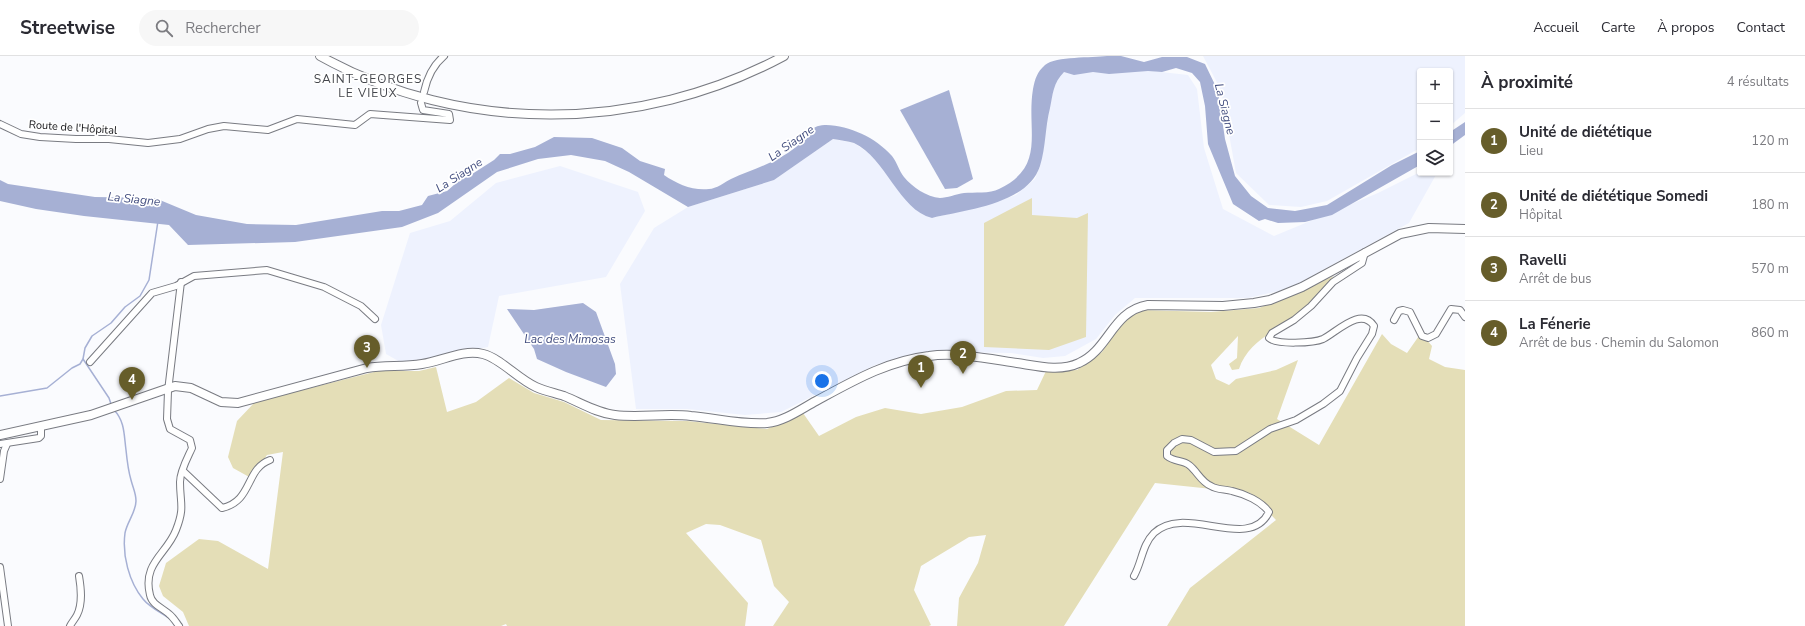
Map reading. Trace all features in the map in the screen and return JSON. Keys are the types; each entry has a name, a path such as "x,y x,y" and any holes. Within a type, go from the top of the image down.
{"main road":[{"path":"320,56 373,81 427,99 484,110 548,115 603,112 667,101 718,86 784,56"},
{"path":"0,435 91,415 168,387 183,386 222,402 238,403 367,368 384,365 421,364 443,360 466,352 484,354 496,360 519,378 536,387 564,396 601,412 616,415 683,415 742,422 765,423 793,414 875,370 905,360 940,355 967,356 1047,367 1075,365 1088,358 1119,320 1140,306 1224,306 1270,300 1302,287 1391,237 1412,230 1429,228 1465,229"}],"street":[{"path":"424,92 427,78 433,67 444,56"},
{"name":"Route de l'Hôpital","path":"0,124 21,134 40,137 109,139 148,143 180,139 208,129 224,126 268,130 297,119 355,125 364,116 375,114 450,120 449,114 422,110 420,103"},
{"path":"1134,576 1147,543 1155,532 1165,525 1200,524 1240,530 1251,528 1265,521 1269,512 1265,507 1248,497 1232,491 1213,488 1205,484 1188,464 1171,460 1167,456 1167,450 1174,442 1182,439 1191,440 1214,452 1236,451 1270,429 1296,420 1340,391 1357,358 1372,334 1374,326 1371,321 1366,318 1355,320 1322,340 1276,342 1269,338 1272,333 1294,320 1311,306 1333,282 1362,263 1365,252"},
{"path":"90,362 152,293 176,286 194,276 208,274 237,274 267,270 324,287 361,306 375,319"},
{"path":"178,626 170,614 155,604 150,598 148,582 153,564 173,538 183,509 180,482 192,448 190,440 170,428 168,424 168,387 181,282"},
{"path":"1394,320 1399,311 1407,310 1410,312 1422,336 1428,338 1436,334 1451,309 1460,310 1465,317"},
{"path":"0,479 3,444 39,438 41,436 41,426"},
{"path":"183,471 222,508 239,500 245,493 248,484 257,470 264,462 270,460"},
{"path":"0,567 8,626"},
{"path":"70,626 77,614 82,590 79,576"}],"shaded area":[{"path":"1203,56 1465,56 1465,113 1453,123 1453,68 1417,68 1417,150 1327,201 1301,207 1269,205 1236,173 1221,90"},
{"path":"1071,62 1188,75 1197,89 1204,148 1223,209 1274,236 1378,193 1417,174 1417,176 1435,176 1409,223 1288,289 1248,298 1135,298 1115,315 1096,339 1065,356 1043,358 1011,353 944,352 908,355 875,365 781,412 745,415 687,409 636,409 620,284 654,228 688,207 774,180 833,139 854,143 870,154 900,191 932,218 983,206 1016,195 1035,179 1040,166 1048,114 1056,80"},
{"path":"560,166 638,192 645,211 606,277 499,296 488,347 402,363 386,354 381,325 410,233 450,221 496,183"},
{"path":"1032,198 1032,215 1077,218 1088,213 1086,337 1049,350 984,347 984,223"},
{"path":"1334,276 1298,313 1256,344 1243,359 1239,369 1232,370 1229,364 1237,358 1238,336 1211,365 1216,379 1229,385 1236,379 1276,370 1298,360 1277,419 1319,445 1382,334 1391,344 1407,353 1421,333 1432,346 1429,359 1445,367 1465,370 1465,626 1167,626 1190,588 1276,520 1250,493 1155,483 1064,626 957,626 959,598 978,563 986,535 969,537 921,566 914,590 931,625 929,626 773,626 789,602 774,586 761,540 720,525 706,524 686,533 748,603 745,626 507,626 506,624 501,626 189,626 183,612 163,596 159,586 166,563 199,539 218,541 268,569 283,452 267,455 251,478 233,468 228,457 237,421 255,402 378,371 419,371 436,367 447,412 476,402 509,378 534,393 564,402 601,420 687,421 767,429 803,413 819,436 856,417 885,408 921,414 962,407 1006,391 1037,390 1046,371 1077,370 1102,352 1122,322 1141,310 1211,312 1259,308"}],"water":[{"name":"La Siagne","path":"1121,56 1144,62 1162,57 1187,57 1205,64 1218,91 1225,139 1235,176 1251,196 1268,208 1295,211 1327,205 1392,165 1417,152 1417,167 1332,215 1305,222 1278,223 1265,219 1259,221 1233,204 1208,144 1205,106 1200,82 1192,73 1176,68 1162,72 1148,71 1109,74 1093,72 1074,75 1064,72 1060,76 1054,89 1048,115 1042,159 1033,179 1023,189 1010,197 978,208 932,218 920,213 910,205 875,160 865,150 854,143 833,139 774,180 688,207 629,172 605,161 571,155 538,159 497,172 438,213 402,227 295,242 188,245 169,225 84,216 36,209 0,201 0,180 8,184 95,197 155,198 196,215 247,224 296,225 382,211 399,211 422,205 428,196 447,191 462,178 469,176 494,160 500,154 510,154 535,147 554,137 592,138 622,148 640,161 665,169 664,175 680,184 697,189 712,189 788,153 800,144 812,129 821,125 853,130 878,143 892,156 902,175 907,181 915,188 930,196 940,198 964,193 995,191 1014,180 1024,170 1029,158 1032,133 1031,104 1033,89 1040,70 1050,62 1074,58"},
{"path":"949,90 973,179 957,188 945,189 900,110"},
{"path":"1465,122 1465,135 1453,144 1453,130"},
{"name":"Lac des Mimosas","path":"583,303 596,312 615,364 616,374 606,387 537,359 534,349 507,309 534,310"}],"waterway":[{"path":"0,396 47,388 72,368 80,364 83,359 85,348 92,336 111,323 125,307 140,296 149,280 158,221"},
{"path":"83,359 109,398 111,404"},
{"path":"114,410 118,414 122,424 128,469 136,498 135,509 125,533 124,541 130,576 143,599 153,608 173,621 175,626"}],"place":[{"name":"Ravelli","path":"367,368"},
{"name":"Unité de diététique Somedi","path":"963,374"},
{"name":"Unité de diététique","path":"921,388"},
{"name":"La Fénerie","path":"132,400"}],"district":[{"name":"SAINT-GEORGES LE VIEUX","path":"368,86"}]}
